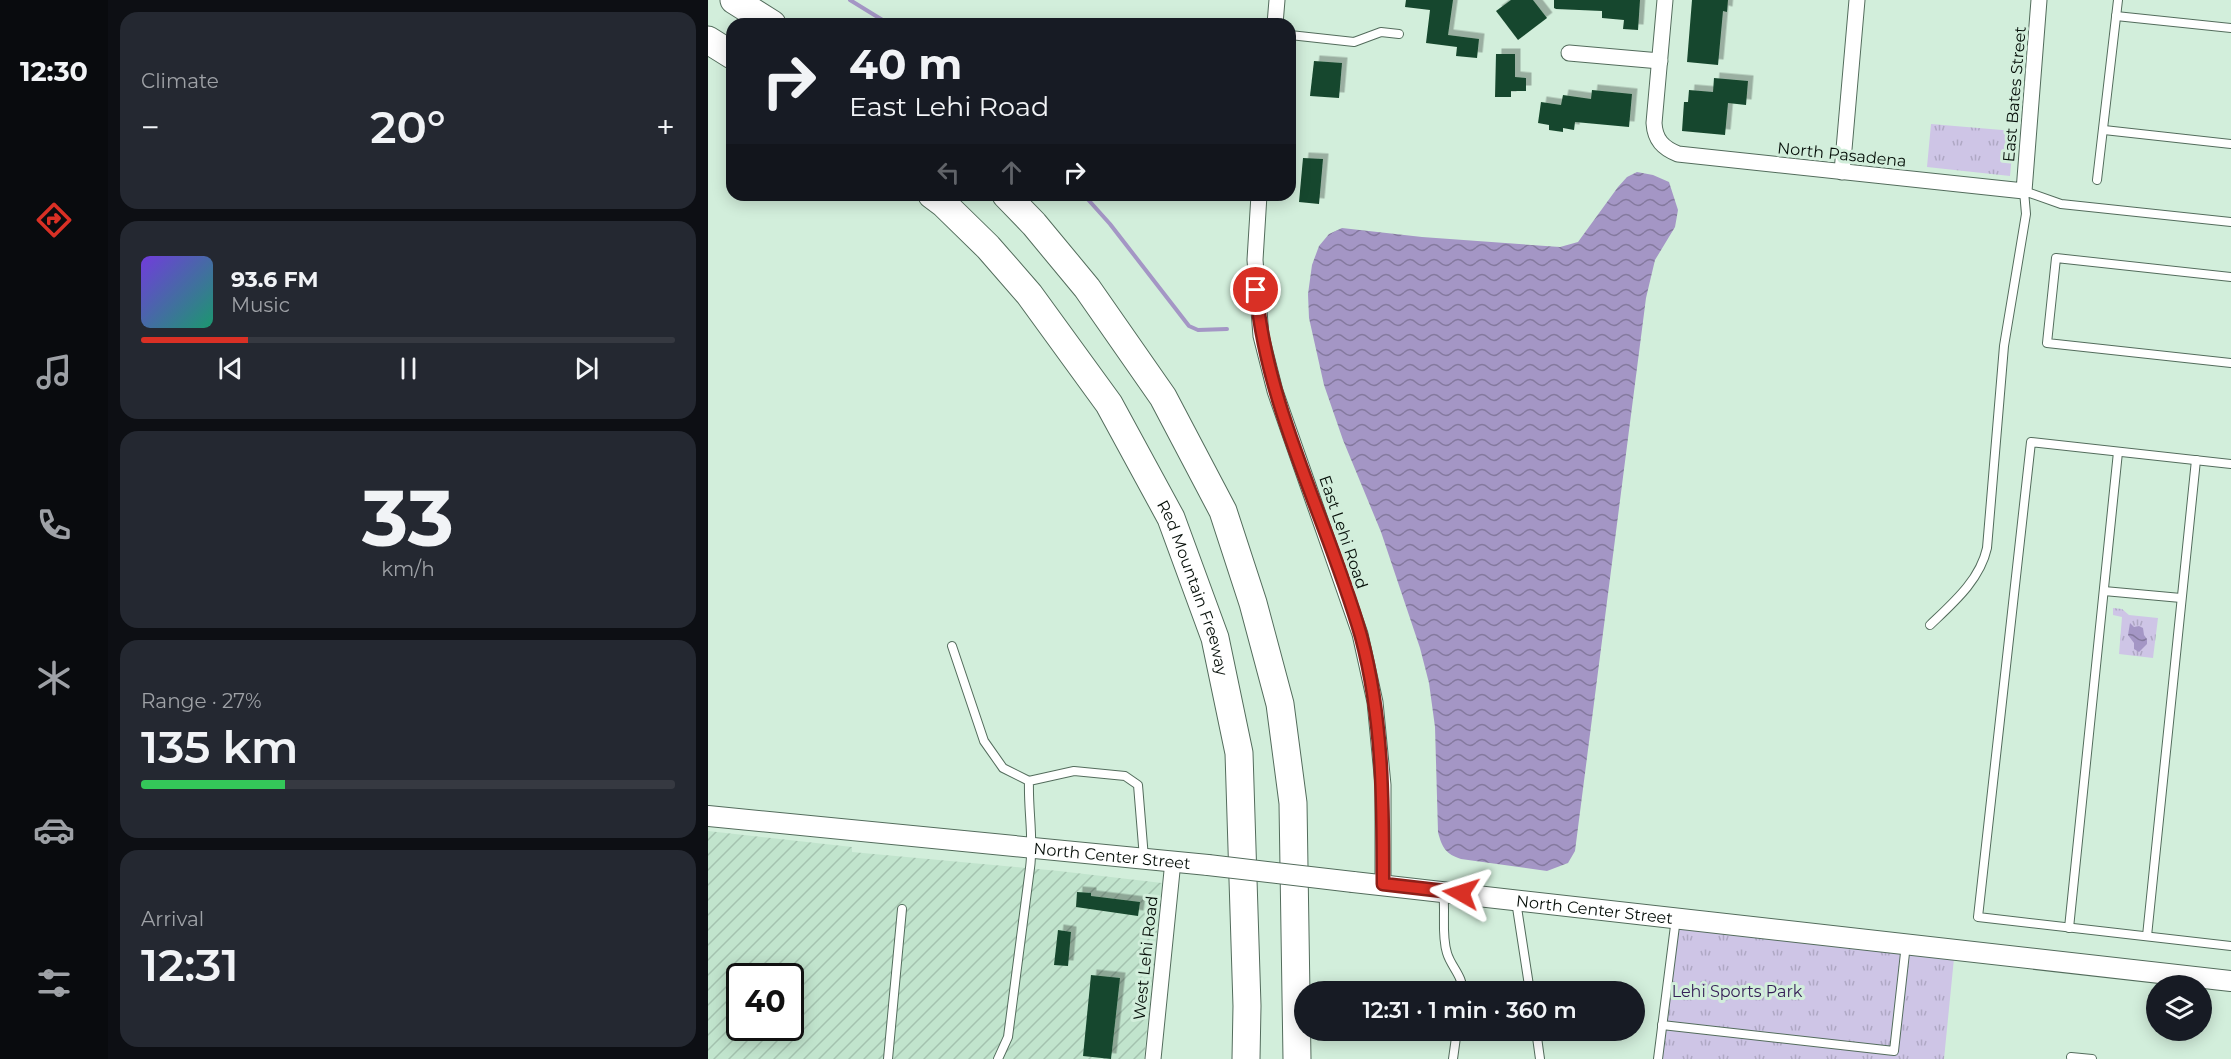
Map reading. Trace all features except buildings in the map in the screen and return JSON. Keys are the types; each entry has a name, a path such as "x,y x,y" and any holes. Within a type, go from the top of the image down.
{"highway":[{"path":"734,0 762,18"},
{"path":"708,40 726,51"},
{"name":"Red Mountain Freeway","path":"940,201 988,248 1029,294 1109,404 1171,518 1215,638 1239,753 1247,1006 1246,1059"},
{"path":"1012,201 1087,288 1163,397 1193,451 1226,521 1253,603 1280,704 1293,803 1297,1059"}],"street":[{"path":"1276,18 1277,0"},
{"path":"1569,52 1660,61 1665,0"},
{"path":"1842,172 1857,0"},
{"name":"East Bates Street","path":"2024,191 2039,0"},
{"name":"North Pasadena","path":"1660,61 1655,132 1660,143 1668,150 1678,154 2024,191"},
{"name":"East Lehi Road","path":"1259,201 1255,260 1263,344 1275,391 1360,634 1375,702 1383,785 1383,884"},
{"name":"North Center Street","path":"708,816 1173,861 2231,981"},
{"name":"West Lehi Road","path":"1153,1059 1173,861"}],"lane":[{"path":"2097,180 2118,0"},
{"path":"2116,16 2231,28"},
{"path":"1296,36 1354,42 1381,32 1400,34"},
{"path":"2104,130 2231,144"},
{"path":"1930,625 1957,600 1983,564 1987,548 2004,346 2018,251 2025,220 2024,191 2061,204 2231,222"},
{"path":"2231,278 2056,258 2047,343 2231,363"},
{"path":"2231,464 2031,442 1978,917 2231,945"},
{"path":"2069,928 2118,452"},
{"path":"2147,936 2196,460"},
{"path":"2104,591 2181,598"},
{"path":"952,646 984,741 1003,768 1029,781 1074,771 1125,776 1138,785 1144,859"},
{"path":"998,1059 1008,1037 1033,848 1028,809 1029,781"},
{"path":"1442,891 1445,908 1444,940 1451,964 1461,981"},
{"path":"1515,899 1528,981"},
{"path":"888,1059 902,909"},
{"path":"1658,1059 1676,917"},
{"path":"1662,1025 1894,1051 1906,943"},
{"path":"1453,1059 1455,1041"},
{"path":"1538,1041 1540,1059"},
{"path":"2071,1057 2092,1059"}],"shaded area":[{"path":"708,831 852,847 852,852 1162,883 1144,1059 708,1059"}],"green space":[{"path":"1931,124 2014,131 2010,176 1927,167"},
{"path":"2113,608 2122,609 2129,615 2158,618 2153,658 2119,654 2122,617 2113,615"},
{"name":"Lehi Sports Park","path":"1676,917 1955,948 1944,1059 1659,1059"}],"water":[{"path":"1637,172 1653,175 1669,182 1678,210 1675,227 1655,260 1646,298 1575,851 1568,863 1547,871 1461,859 1445,850 1438,832 1435,727 1429,683 1420,648 1381,532 1343,440 1324,385 1309,318 1308,294 1312,265 1319,246 1329,234 1342,228 1422,237 1560,247 1578,242 1618,187 1627,177"},
{"path":"2130,623 2134,627 2143,628 2147,639 2147,644 2139,652 2134,649 2134,643 2128,635"}],"waterway":[{"path":"850,0 879,18"},
{"path":"1089,201 1189,326 1198,330 1227,329"}],"route":[{"path":"1256,290 1261,336 1275,391 1336,562 1368,665 1375,702 1383,785 1383,884 1461,893"}]}
